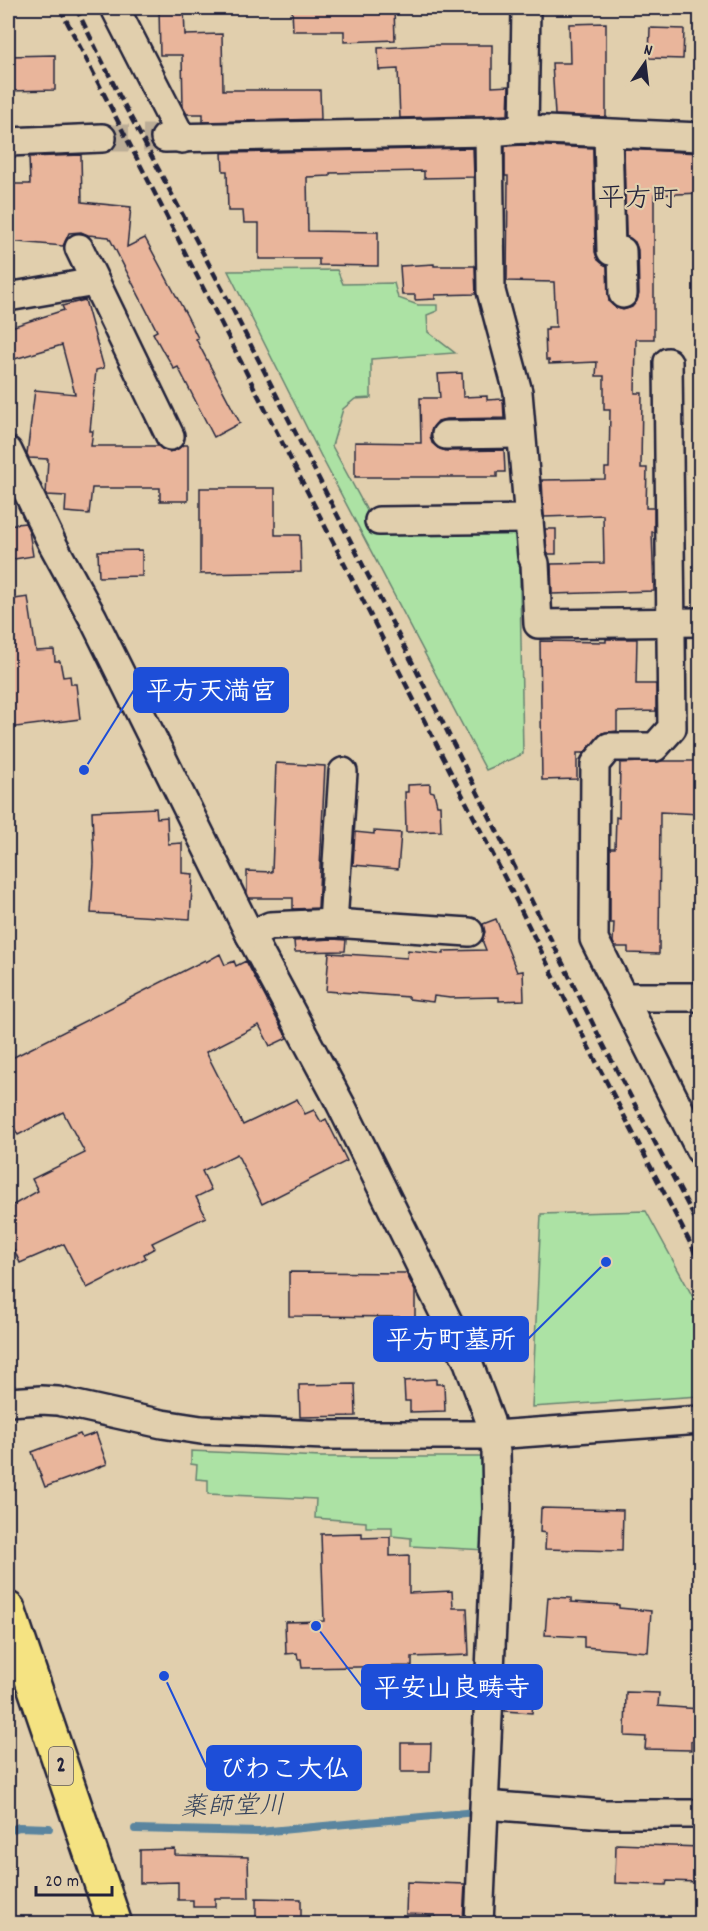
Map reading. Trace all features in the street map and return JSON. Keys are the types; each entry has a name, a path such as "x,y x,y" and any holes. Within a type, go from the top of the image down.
{"main road":[{"name":"2","path":"8,1609 115,1923"}],"street":[{"path":"115,8 173,139 489,132 524,129 700,137"},
{"path":"524,129 526,8"},
{"path":"489,132 491,291 518,392 532,556 535,563 538,624 700,622"},
{"path":"608,134 611,251 622,251 623,294"},
{"path":"8,142 102,138"},
{"path":"79,248 170,436"},
{"path":"8,297 95,282"},
{"path":"668,362 672,728 656,747 609,747 595,764 594,939 700,1150"},
{"path":"446,435 521,434"},
{"path":"8,451 250,935 341,1105 412,1252 454,1331 486,1407 493,1436 497,1470 497,1509 479,1923"},
{"path":"379,520 529,519"},
{"path":"333,923 343,772"},
{"path":"250,935 270,926 333,923 469,932"},
{"path":"623,997 700,997"},
{"path":"8,1402 58,1401 162,1424 219,1431 325,1435 493,1436 700,1420"},
{"path":"484,1805 604,1814 700,1814"}],"green space":[{"path":"337,270 343,284 394,283 398,298 418,305 437,305 437,311 427,315 428,332 455,353 371,359 371,398 355,399 343,409 332,446 378,531 519,530 523,754 486,770 321,456 228,271"},
{"path":"646,1211 700,1310 700,1396 532,1407 541,1214"},
{"path":"191,1451 321,1457 481,1457 488,1469 486,1550 411,1546 411,1538 392,1536 392,1527 366,1527 366,1522 315,1518 316,1499 208,1494 208,1480 196,1479 197,1465 191,1464"}],"building":[{"path":"159,8 184,8 185,35 222,34 223,90 320,90 321,119 203,122 203,114 187,114 183,107 182,55 160,55"},
{"path":"292,8 394,8 395,40 344,42 344,31 293,31"},
{"path":"606,23 606,117 555,115 552,63 570,63 569,24"},
{"path":"650,28 684,29 683,59 649,58"},
{"path":"492,45 492,87 509,86 508,115 400,118 398,69 379,70 378,48"},
{"path":"55,55 55,90 8,91 8,56"},
{"path":"505,146 593,148 595,252 598,260 607,266 609,302 623,310 632,307 639,294 638,250 635,242 626,236 624,149 700,153 700,193 654,195 654,339 636,339 635,393 642,393 641,468 647,468 646,508 654,508 654,532 652,532 654,591 552,594 551,564 604,563 603,515 544,517 542,480 605,479 605,468 609,468 610,410 604,410 604,376 596,376 597,362 549,364 549,360 546,360 545,330 548,330 548,327 556,327 554,282 507,281 508,176 505,176"},
{"path":"473,148 474,177 424,178 424,171 330,173 330,176 307,177 308,231 378,232 378,266 319,265 319,259 259,259 259,223 244,223 243,211 228,211 227,171 223,171 222,153"},
{"path":"81,155 82,202 131,207 127,247 145,238 240,423 214,437 178,367 174,369 153,333 157,331 109,237 81,232 69,233 63,246 8,241 8,184 30,184 29,157"},
{"path":"434,264 434,266 475,266 476,294 435,295 435,299 415,300 415,295 402,295 400,266"},
{"path":"85,300 104,368 96,370 90,431 93,431 91,446 158,446 169,452 188,445 188,501 160,501 160,488 92,488 89,514 65,512 66,496 46,495 48,459 29,458 27,454 35,390 75,394 62,345 8,361 8,328 64,310 62,306"},
{"path":"462,373 463,397 487,396 487,400 503,399 504,418 438,421 432,428 430,436 432,443 446,451 504,450 505,472 497,472 497,477 355,477 355,442 421,443 420,398 440,398 438,374"},
{"path":"200,488 275,488 275,535 300,535 301,572 200,574"},
{"path":"25,523 29,531 33,556 8,560 8,525"},
{"path":"545,529 556,529 556,554 547,552"},
{"path":"142,550 142,576 99,577 98,551"},
{"path":"28,597 36,651 54,650 55,661 60,661 63,677 70,676 71,684 76,684 80,719 8,728 8,600"},
{"path":"606,639 637,639 636,684 656,684 656,711 617,712 617,731 602,733 584,753 577,753 577,779 542,780 540,641 606,642"},
{"path":"700,761 700,814 660,812 659,954 628,953 628,947 615,947 614,923 610,923 610,848 615,848 616,817 619,818 620,763"},
{"path":"276,763 325,766 318,908 293,909 293,898 249,898 247,893 247,871 272,872"},
{"path":"430,784 430,791 434,792 437,805 440,805 441,831 406,832 405,792 408,792 408,785"},
{"path":"156,808 157,818 167,817 168,844 182,843 182,873 193,874 190,919 91,913 94,863 92,811"},
{"path":"374,831 401,833 398,869 353,865 355,832 374,834"},
{"path":"496,919 517,972 523,971 524,1000 499,1001 499,997 434,996 433,1002 409,999 409,997 326,991 329,953 407,958 408,950 444,954 444,951 486,950 482,940 485,932 483,924"},
{"path":"346,940 345,951 295,952 294,941"},
{"path":"220,954 225,965 234,961 236,966 246,961 287,1038 270,1046 259,1025 206,1052 243,1125 297,1099 305,1114 314,1110 321,1122 326,1119 347,1161 262,1204 237,1154 202,1171 211,1190 196,1197 206,1217 152,1243 155,1248 144,1254 146,1258 87,1288 64,1244 20,1263 8,1236 8,1208 38,1191 32,1179 85,1153 63,1112 18,1135 8,1116 8,1060"},
{"path":"289,1272 406,1273 415,1291 415,1317 289,1316"},
{"path":"436,1379 436,1384 444,1384 445,1411 410,1412 410,1401 405,1401 404,1381"},
{"path":"355,1384 356,1416 300,1417 299,1385"},
{"path":"96,1433 107,1464 45,1487 32,1452 80,1434 82,1438"},
{"path":"541,1508 623,1510 622,1551 545,1549 546,1533 540,1532"},
{"path":"362,1533 362,1538 390,1537 390,1556 409,1555 409,1593 452,1591 453,1608 467,1608 469,1655 412,1657 412,1666 302,1668 301,1659 298,1659 297,1653 286,1654 285,1622 324,1621 321,1534"},
{"path":"548,1597 571,1598 571,1602 619,1605 619,1608 651,1611 648,1652 584,1647 584,1637 545,1635"},
{"path":"508,1684 535,1686 532,1713 505,1711"},
{"path":"626,1692 659,1693 658,1706 700,1709 700,1741 691,1741 691,1750 645,1749 646,1737 625,1736"},
{"path":"401,1743 431,1743 430,1772 401,1772"},
{"path":"616,1844 700,1847 700,1882 667,1881 666,1885 615,1883"},
{"path":"175,1849 175,1855 248,1857 249,1898 215,1898 215,1907 193,1907 193,1900 178,1900 178,1882 140,1883 140,1850"},
{"path":"407,1882 465,1884 463,1921 435,1920 435,1915 406,1914"},
{"path":"256,1898 301,1899 301,1923 256,1923"}],"waterway":[{"name":"薬師堂川","path":"135,1829 259,1832 476,1812"},
{"name":"薬師堂川","path":"8,1831 19,1827 49,1828"}],"tunnel":[{"path":"102,138 165,138"}],"railway":[{"path":"60,8 700,1262"},
{"path":"76,8 119,95 228,300 602,1042 700,1228"}],"place":[{"name":"平方天満宮","path":"84,770"},
{"name":"平方町墓所","path":"606,1262"},
{"name":"平安山良畴寺","path":"316,1626"},
{"name":"びわこ大仏","path":"164,1676"}],"district":[{"name":"平方町","path":"638,200"}]}
